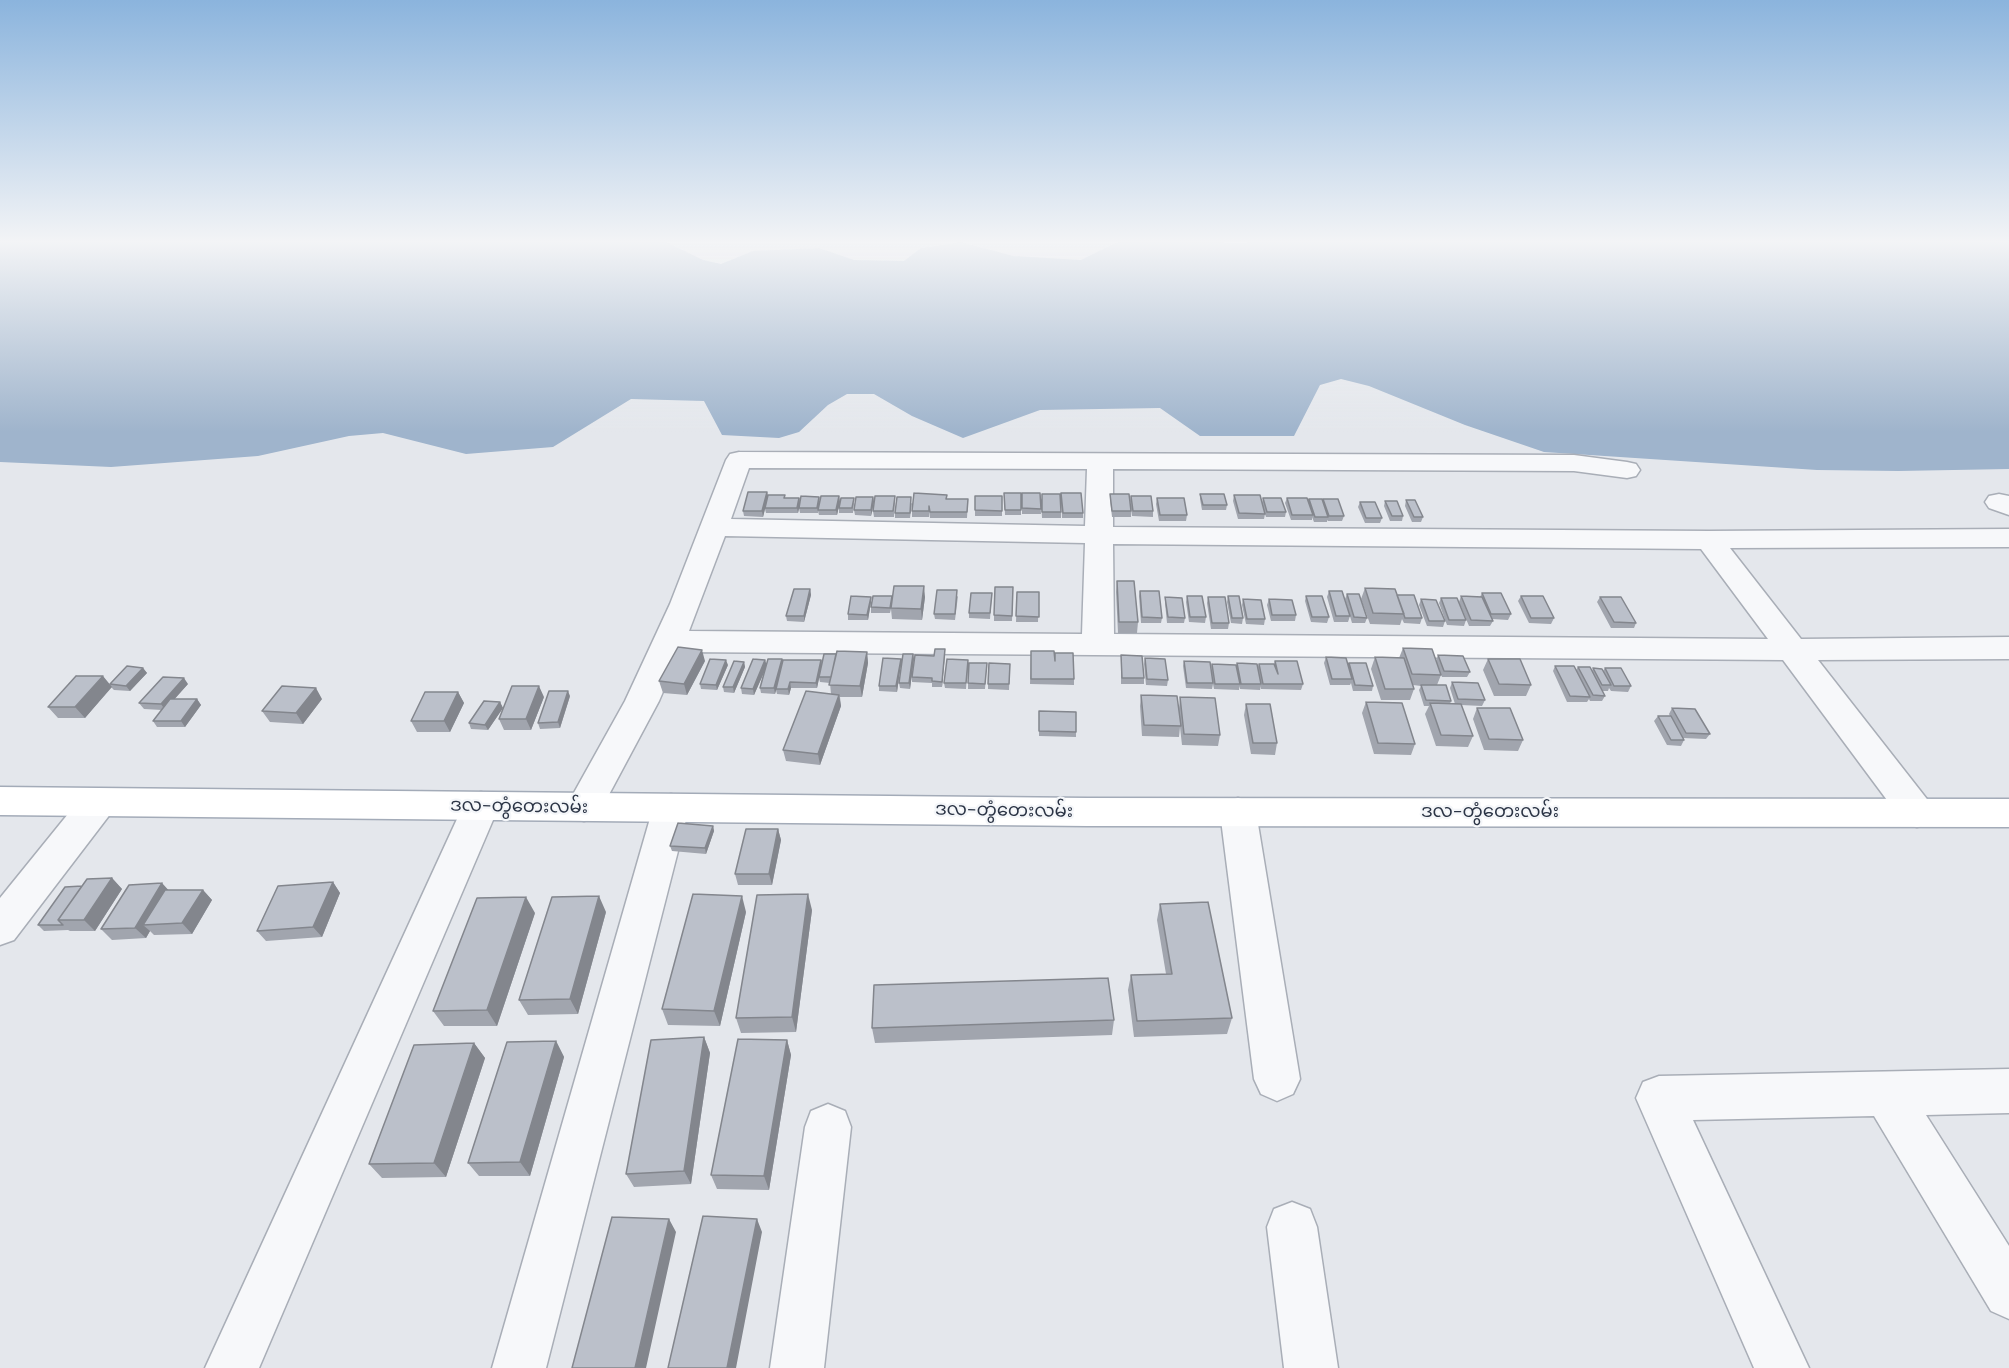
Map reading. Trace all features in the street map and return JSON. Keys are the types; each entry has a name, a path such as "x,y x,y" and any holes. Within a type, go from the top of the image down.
{"main road":[{"name":"ဒလ-တွံတေးလမ်း","path":"0,801 1238,812 2009,813"}],"street":[{"path":"584,807 642,701 669,641 739,460 1338,464 1574,463 1627,470"},
{"path":"1098,645 1100,461"},
{"path":"715,527 1100,535 1709,540 2009,538"},
{"path":"1709,540 1917,813"},
{"path":"669,641 1792,649 2009,648"},
{"path":"0,928 98,803"},
{"path":"232,1368 481,806"},
{"path":"519,1368 671,808"},
{"path":"1238,812 1277,1079"},
{"path":"1782,1368 1659,1098 2009,1091"},
{"path":"1887,1094 2009,1293"},
{"path":"797,1368 828,1126"},
{"path":"1292,1227 1311,1368"}],"water":[{"path":"0,305 2009,305 2009,469 1817,470 1544,452 1465,425 1369,386 1341,379 1320,385 1294,436 1200,436 1160,408 1040,410 963,438 912,416 874,394 847,394 828,405 799,432 779,438 722,435 704,401 631,399 553,447 466,454 383,433 349,436 258,456 111,467 0,462"}],"building":[{"path":"748,492 767,492 762,511 743,511"},
{"path":"914,493 947,495 946,499 968,499 967,512 930,512 929,506 929,511 912,511"},
{"path":"1004,493 1021,493 1021,510 1005,510"},
{"path":"1022,493 1040,493 1041,509 1022,508"},
{"path":"1061,493 1081,493 1083,513 1063,513"},
{"path":"1042,494 1060,494 1061,512 1042,512"},
{"path":"1110,494 1129,494 1131,511 1112,511"},
{"path":"1200,494 1224,494 1227,505 1203,505"},
{"path":"768,495 799,498 797,508 765,508"},
{"path":"1234,495 1260,495 1265,514 1239,513"},
{"path":"801,496 819,497 817,508 799,508"},
{"path":"821,496 839,496 836,510 818,510"},
{"path":"875,496 895,496 893,511 873,511"},
{"path":"975,496 1002,496 1002,511 975,510"},
{"path":"1131,496 1151,496 1153,511 1133,511"},
{"path":"856,497 873,497 871,510 854,510"},
{"path":"897,497 911,497 910,513 895,513"},
{"path":"841,498 854,498 852,508 839,508"},
{"path":"1157,498 1184,498 1187,515 1160,515"},
{"path":"1263,498 1281,498 1286,512 1267,512"},
{"path":"1287,498 1307,498 1313,515 1292,515"},
{"path":"1309,499 1322,499 1328,517 1315,517"},
{"path":"1323,499 1338,499 1344,516 1329,516"},
{"path":"1406,500 1415,500 1423,517 1414,517"},
{"path":"1385,501 1397,501 1403,516 1392,516"},
{"path":"1360,502 1375,502 1382,518 1366,518"},
{"path":"1117,581 1134,581 1138,622 1119,622"},
{"path":"894,586 924,586 921,609 891,608"},
{"path":"995,587 1013,587 1012,616 994,615"},
{"path":"1365,588 1395,589 1404,614 1373,613"},
{"path":"794,589 810,589 804,616 786,616"},
{"path":"937,590 957,590 955,614 934,614"},
{"path":"1140,591 1159,591 1162,618 1142,617"},
{"path":"1329,591 1342,591 1350,616 1336,616"},
{"path":"1017,592 1039,592 1039,617 1016,616"},
{"path":"971,593 992,593 990,613 969,613"},
{"path":"1482,593 1501,593 1511,614 1491,614"},
{"path":"1347,594 1359,594 1367,618 1354,617"},
{"path":"1397,595 1414,595 1422,618 1405,618"},
{"path":"851,596 871,597 867,615 848,614"},
{"path":"873,596 892,596 890,608 871,607"},
{"path":"1187,596 1202,596 1206,617 1190,617"},
{"path":"1228,596 1239,596 1243,618 1232,618"},
{"path":"1306,596 1322,596 1329,617 1312,617"},
{"path":"1461,596 1482,597 1493,621 1471,620"},
{"path":"1521,596 1543,596 1554,618 1531,618"},
{"path":"1165,597 1182,598 1185,618 1168,617"},
{"path":"1208,597 1225,597 1229,623 1212,623"},
{"path":"1600,597 1621,597 1636,623 1614,622"},
{"path":"1441,598 1457,598 1466,620 1449,620"},
{"path":"1243,599 1261,600 1265,619 1247,619"},
{"path":"1269,599 1292,600 1296,615 1272,615"},
{"path":"1421,599 1436,600 1445,621 1429,621"},
{"path":"678,647 702,650 684,684 659,681"},
{"path":"1403,648 1432,649 1441,675 1412,674"},
{"path":"935,649 945,649 942,682 932,681 932,678 912,677 915,655 934,656"},
{"path":"837,651 867,652 860,686 829,685"},
{"path":"1031,651 1054,651 1055,661 1055,653 1073,653 1074,679 1031,679"},
{"path":"824,654 836,654 831,677 819,677"},
{"path":"903,654 913,654 909,683 899,683"},
{"path":"1121,655 1142,656 1144,678 1122,678"},
{"path":"1438,655 1463,656 1470,672 1444,671"},
{"path":"1326,657 1346,658 1352,679 1332,679"},
{"path":"1375,657 1404,658 1414,689 1385,689"},
{"path":"883,658 901,659 896,686 879,686"},
{"path":"1145,658 1165,659 1168,680 1147,679"},
{"path":"710,659 726,660 716,685 700,684"},
{"path":"753,659 765,660 753,689 741,688"},
{"path":"768,659 782,659 774,688 760,688"},
{"path":"947,659 968,660 966,683 944,683"},
{"path":"1488,659 1520,659 1531,685 1499,684"},
{"path":"783,660 821,660 816,683 790,682 788,689 776,689"},
{"path":"734,661 744,662 733,687 723,687"},
{"path":"1184,661 1210,662 1213,683 1187,683"},
{"path":"1275,661 1297,661 1303,684 1263,684 1259,664 1274,664 1278,674"},
{"path":"969,663 987,663 985,684 968,683"},
{"path":"989,663 1010,664 1009,684 988,684"},
{"path":"1237,663 1257,664 1261,684 1241,684"},
{"path":"1349,663 1366,663 1373,686 1355,685"},
{"path":"1212,664 1236,665 1240,684 1215,684"},
{"path":"127,666 143,668 126,686 110,684"},
{"path":"1555,666 1574,666 1590,697 1570,696"},
{"path":"1578,667 1590,667 1605,696 1593,695"},
{"path":"1593,668 1602,669 1611,685 1602,685"},
{"path":"1605,668 1621,668 1631,686 1614,686"},
{"path":"76,676 103,676 75,707 48,707"},
{"path":"163,677 184,678 161,704 139,703"},
{"path":"1452,682 1478,683 1485,700 1458,699"},
{"path":"1421,685 1446,685 1451,701 1426,700"},
{"path":"282,686 316,688 296,713 262,711"},
{"path":"512,686 539,686 526,719 499,719"},
{"path":"549,691 568,691 558,722 538,723"},
{"path":"806,691 839,695 818,754 783,750"},
{"path":"425,692 458,692 444,721 411,721"},
{"path":"1141,695 1177,696 1181,726 1144,725"},
{"path":"1180,697 1215,698 1220,735 1184,734"},
{"path":"170,699 197,699 181,721 153,721"},
{"path":"484,701 500,702 485,725 469,723"},
{"path":"1366,702 1402,703 1415,744 1378,743"},
{"path":"1430,703 1461,704 1473,736 1441,735"},
{"path":"1246,704 1270,704 1277,743 1253,743"},
{"path":"1477,708 1510,708 1523,740 1489,739"},
{"path":"1672,708 1695,709 1710,734 1686,733"},
{"path":"1039,711 1076,712 1076,732 1039,731"},
{"path":"1658,716 1671,716 1684,740 1671,740"},
{"path":"678,823 713,826 705,848 670,846"},
{"path":"746,829 778,829 769,874 735,874"},
{"path":"112,878 84,920 58,920 87,879"},
{"path":"333,882 313,927 257,931 278,886"},
{"path":"162,883 135,928 101,929 129,885"},
{"path":"82,886 58,920 63,925 38,925 65,887"},
{"path":"165,890 203,890 182,923 143,925"},
{"path":"693,894 742,896 714,1011 662,1009"},
{"path":"808,894 792,1017 736,1018 757,895"},
{"path":"599,896 570,999 519,1000 552,897"},
{"path":"526,897 487,1010 433,1011 477,898"},
{"path":"1208,902 1232,1018 1137,1021 1131,975 1172,974 1160,904"},
{"path":"1108,978 1114,1020 872,1028 874,985"},
{"path":"704,1037 684,1171 626,1174 651,1040"},
{"path":"738,1039 787,1040 764,1176 711,1175"},
{"path":"556,1041 520,1162 468,1163 507,1042"},
{"path":"474,1043 434,1163 369,1164 414,1045"},
{"path":"703,1216 757,1219 727,1368 668,1368"},
{"path":"612,1217 669,1219 635,1368 572,1368"}]}
